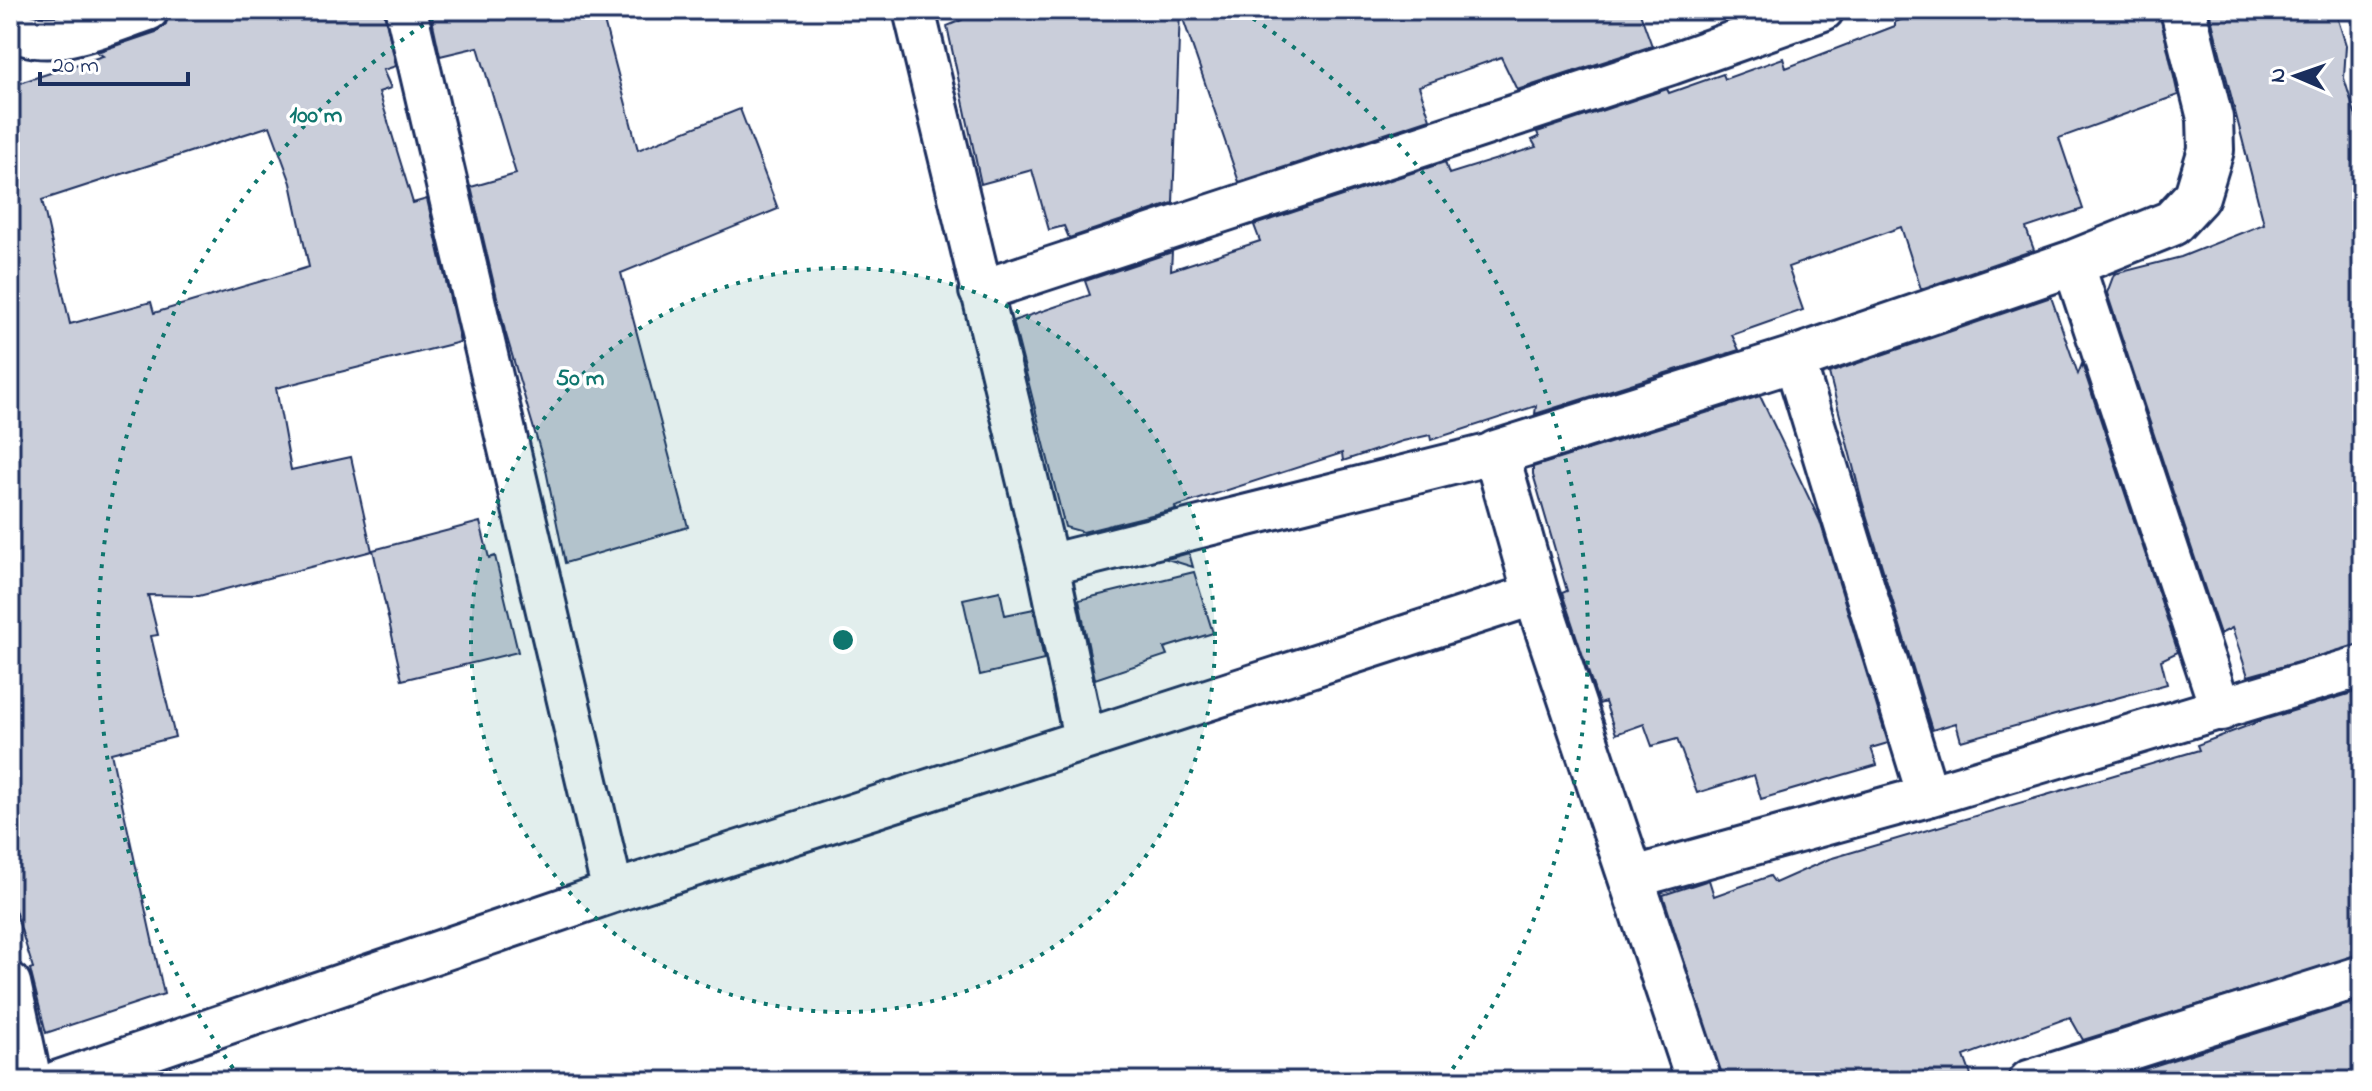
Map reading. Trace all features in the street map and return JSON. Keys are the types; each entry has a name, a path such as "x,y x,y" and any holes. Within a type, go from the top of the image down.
{"street":[{"path":"10,27 28,35 48,37 76,32 148,10"},
{"path":"406,10 613,892"},
{"path":"980,291 1671,64 1823,10"},
{"path":"1048,565 1496,453 1794,359 2073,263 2172,223 2197,196 2211,150 2210,118 2183,10"},
{"path":"916,11 980,291 1048,565 1084,738"},
{"path":"2073,263 2221,710"},
{"path":"1794,359 1928,796"},
{"path":"1496,453 1536,594 1699,1081"},
{"path":"59,1081 613,892 1536,594"},
{"path":"1631,878 1928,796 2362,666"},
{"path":"2029,1081 2362,976"},
{"path":"10,983 31,1081"}],"building":[{"path":"27,10 76,10 43,14"},
{"path":"170,10 384,10 396,66 383,70 391,88 379,92 413,203 427,199 460,342 276,388 291,470 351,457 372,551 199,596 148,595 158,635 151,636 175,737 111,753 164,994 46,1033 30,969 33,968 10,894 10,787 17,784 10,753 10,86 103,56 97,52 156,32 166,24","holes":["270,126 291,183 309,267 154,313 151,302 70,324 42,200"]},
{"path":"430,10 601,10 638,150 740,109 778,209 621,273 688,527 565,563 546,470 505,331 471,187 516,174 478,47 440,56"},
{"path":"959,10 1180,10 1173,203 1069,238 1064,226 1049,230 1032,170 981,184 947,26 962,20"},
{"path":"1180,10 1639,10 1652,46 1517,90 1501,57 1419,86 1430,119 1239,182"},
{"path":"1927,10 2159,10 2178,95 2059,138 2083,209 2026,228 2034,250 1921,289 1901,227 1788,267 1803,310 1732,335 1739,350 1535,414 1536,406 1431,440 1430,435 1403,441 1343,461 1342,453 1176,509 1083,532 1065,527 1013,321 1090,295 1085,281 1172,252 1171,270 1260,241 1254,225 1445,162 1449,174 1536,147 1532,140 1539,137 1537,132 1667,89 1669,93 1723,74 1725,79 1783,58 1786,68 1895,26 1895,22"},
{"path":"2209,10 2335,10 2346,45 2344,78 2362,136 2362,644 2248,676 2232,628 2220,634 2107,293 2114,274 2181,257 2264,224"},
{"path":"2051,297 2078,374 2082,364 2178,652 2161,660 2167,684 1961,741 1956,723 1932,730 1862,501 1829,373"},
{"path":"1760,396 1820,521 1888,743 1871,748 1877,765 1761,799 1754,775 1697,793 1677,739 1652,746 1644,724 1616,734 1605,702 1599,704 1562,593 1567,591 1533,474 1533,467"},
{"path":"480,522 489,558 495,556 518,652 402,680 373,550"},
{"path":"1189,553 1193,567 1167,559"},
{"path":"1194,572 1213,633 1164,648 1167,655 1095,679 1079,600"},
{"path":"1000,591 1005,615 1034,609 1044,660 980,675 963,599"},
{"path":"2362,690 2362,954 2083,1040 2070,1017 1964,1056 1973,1081 1723,1081 1663,895 1709,880 1714,896 1770,876 1775,883 1829,859 2199,750 2197,745 2263,720"},
{"path":"2362,1000 2362,1081 2106,1081"}]}
